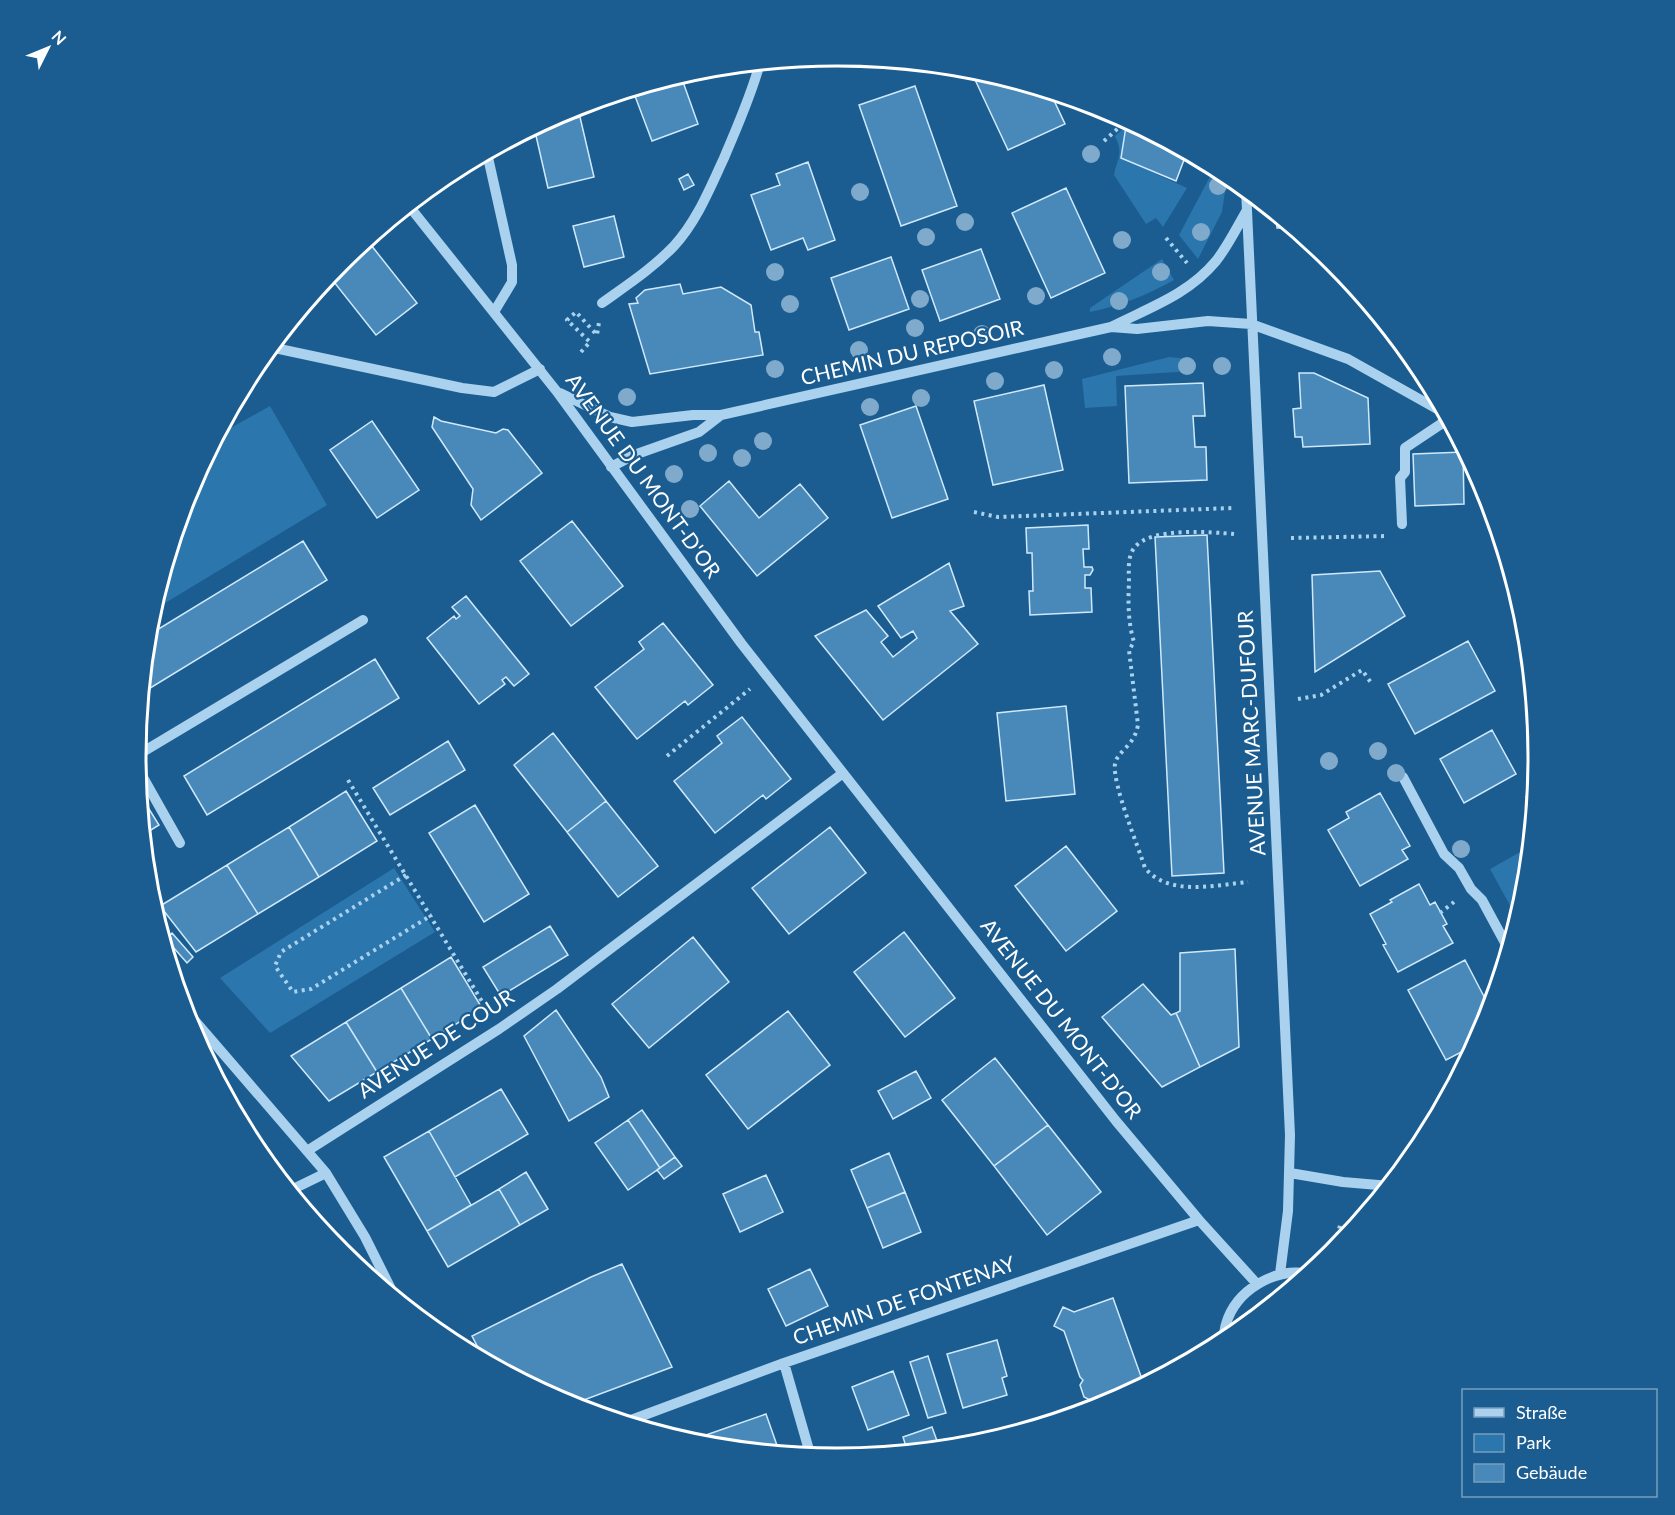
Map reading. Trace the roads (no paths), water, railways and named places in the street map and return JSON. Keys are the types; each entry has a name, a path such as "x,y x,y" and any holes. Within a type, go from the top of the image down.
{"street":[{"path":"602,303 656,263 675,245 693,221 711,188 736,129 756,71"},
{"path":"489,161 512,265 512,282 494,312"},
{"name":"AVENUE MARC-DUFOUR","path":"1247,201 1251,324 1261,483 1290,1173 1280,1274"},
{"name":"CHEMIN DU REPOSOIR","path":"558,393 610,417 632,422 693,415 721,415 1111,327 1151,309 1199,278 1216,261 1247,210"},
{"name":"AVENUE DU MONT-D'OR","path":"414,212 540,369 767,675 1116,1121 1199,1220 1257,1284"},
{"name":"CHEMIN DU REPOSOIR","path":"1111,327 1137,329 1208,321 1251,324 1348,359 1433,406"},
{"path":"280,350 462,388 494,392 540,369"},
{"name":"CHEMIN DU REPOSOIR","path":"611,466 634,455 699,432 721,415"},
{"path":"1402,524 1400,478 1405,472 1406,448 1442,422"},
{"path":"146,750 363,620"},
{"name":"AVENUE DE COUR","path":"306,1151 499,1029 585,967 843,772"},
{"path":"1403,777 1444,854 1460,868 1471,889 1482,900 1504,940"},
{"path":"147,784 180,843"},
{"path":"202,1030 326,1173 365,1237 387,1281"},
{"path":"297,1187 326,1173"},
{"path":"1290,1173 1380,1185"},
{"name":"CHEMIN DE FONTENAY","path":"636,1418 784,1363 1199,1220"},
{"path":"1225,1330 1238,1301 1257,1284 1280,1274 1296,1274"},
{"path":"784,1363 809,1448"}]}
